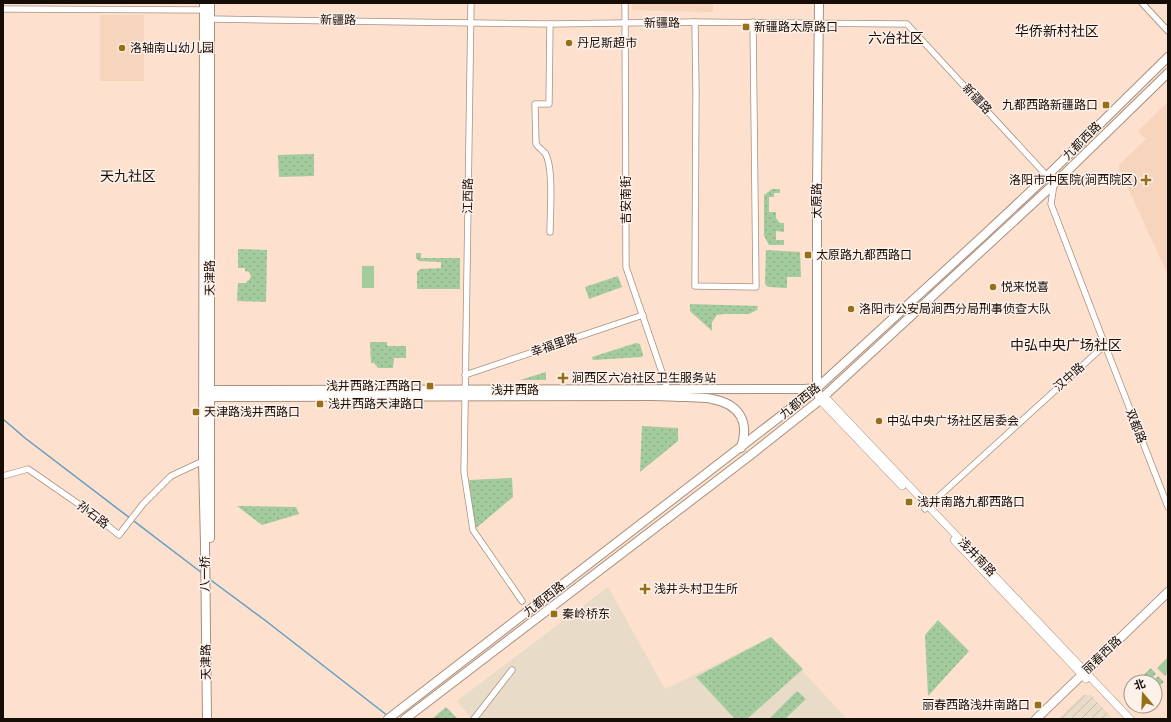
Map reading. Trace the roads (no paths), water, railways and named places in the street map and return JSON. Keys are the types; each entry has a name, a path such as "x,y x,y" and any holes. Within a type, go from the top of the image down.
{"main road":[{"name":"太原路","path":"819,3 817,388 822,398"},
{"name":"天津路","path":"205,544 207,393 207,9"},
{"name":"九都西路","path":"388,719 817,388 1047,176 1168,57"},
{"name":"九都西路","path":"407,717 742,462 822,398 1054,184 1168,73"},
{"name":"浅井西路","path":"207,393 464,393 817,388"},
{"name":"浅井西路","path":"464,393 712,398 727,403 737,410 744,420 744,438 741,448"},
{"name":"天津路","path":"206,460 210,552"},
{"name":"八一桥","path":"205,544 208,608"},
{"name":"八一桥","path":"208,608 210,552"},
{"name":"丽春西路","path":"1042,719 1168,592"},
{"name":"丽春西路","path":"1036,719 1168,599"},
{"name":"天津路","path":"207,719 208,608"},
{"name":"天津路","path":"208,608 212,719"}],"street":[{"name":"江西路","path":"471,3 464,472 473,530 522,602"},
{"name":"吉安南街","path":"626,3 626,267 668,390"},
{"path":"1142,3 1168,31"},
{"name":"新疆路","path":"3,9 207,9 471,22 550,24 753,22 907,24 1047,176"},
{"path":"695,22 695,286 756,287 753,22"},
{"path":"550,24 549,104 535,104 536,144 545,154 550,176 550,232"},
{"path":"1054,184 1051,204 1105,345"},
{"name":"幸福里路","path":"465,375 643,315"},
{"name":"双都路","path":"1105,345 1168,507"},
{"name":"汉中路","path":"926,508 1105,345"},
{"name":"浅井南路","path":"822,398 1125,719"},
{"name":"孙石路","path":"3,476 28,469 93,514 119,535 143,504 171,476 206,460"},
{"path":"474,719 512,670"},
{"name":"浅井南路","path":"1085,675 1130,719"}],"waterway":[{"path":"3,419 25,438 202,573"},
{"path":"208,578 388,716"}],"place":[{"name":"新疆路太原路口","path":"746,27"},
{"name":"丹尼斯超市","path":"569,43"},
{"name":"洛轴南山幼儿园","path":"122,48"},
{"name":"九都西路新疆路口","path":"1106,105"},
{"name":"洛阳市中医院(涧西院区)","path":"1146,180"},
{"name":"太原路九都西路口","path":"808,255"},
{"name":"悦来悦喜","path":"993,287"},
{"name":"洛阳市公安局涧西分局刑事侦查大队","path":"851,309"},
{"name":"涧西区六冶社区卫生服务站","path":"563,378"},
{"name":"浅井西路江西路口","path":"430,386"},
{"name":"浅井西路天津路口","path":"320,404"},
{"name":"天津路浅井西路口","path":"196,412"},
{"name":"中弘中央广场社区居委会","path":"879,421"},
{"name":"浅井南路九都西路口","path":"909,502"},
{"name":"浅井头村卫生所","path":"645,589"},
{"name":"秦岭桥东","path":"554,614"},
{"name":"丽春西路浅井南路口","path":"1038,705"}],"district":[{"name":"华侨新村社区","path":"1057,31"},
{"name":"六冶社区","path":"896,38"},
{"name":"天九社区","path":"128,176"},
{"name":"中弘中央广场社区","path":"1066,345"}]}
